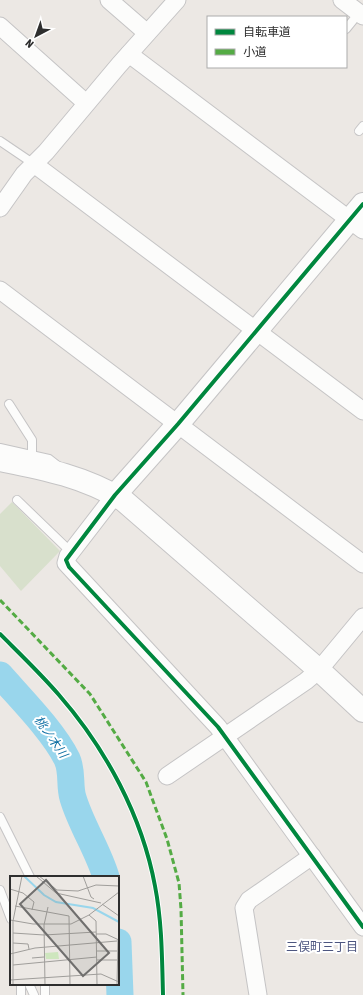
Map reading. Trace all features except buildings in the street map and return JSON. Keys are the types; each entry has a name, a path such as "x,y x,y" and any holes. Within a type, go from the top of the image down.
{"street":[{"path":"109,0 147,33"},
{"path":"0,208 24,174 46,152 86,103 177,0"},
{"path":"342,0 361,14"},
{"path":"0,26 86,103"},
{"path":"129,54 356,225"},
{"path":"34,164 363,411"},
{"path":"363,204 356,225 257,331 115,495 66,560 69,567 226,736 363,927"},
{"path":"0,290 363,564"},
{"path":"0,460 66,474 99,486 134,508 363,710"},
{"path":"167,776 306,682 319,670 363,616"},
{"path":"258,995 244,908 249,900 312,856"}],"lane":[{"path":"347,28 361,14"},
{"path":"0,141 34,164"},
{"path":"9,404 32,440 32,454"},
{"path":"0,448 49,459 66,474"},
{"path":"17,500 72,553"},
{"path":"0,817 30,876"},
{"path":"0,890 10,916"},
{"path":"29,985 34,995"}],"green space":[{"path":"12,502 60,551 21,591 0,566 0,514"}],"waterway":[{"name":"桃ノ木川","path":"0,675 54,737 67,759 70,769 71,788 76,808 99,857 106,876"},
{"name":"桃ノ木川","path":"119,968 120,995"}],"marked path":[{"path":"0,600 90,694 146,782 167,839 179,883 183,995"}],"cycle path":[{"path":"363,204 178,424 115,495 66,560 69,567 218,727 363,927"},
{"path":"0,634 45,679 76,716 107,761 120,784 141,834 155,886 161,940 163,995"}],"district":[{"name":"三俣町三丁目","path":"322,947"}]}
